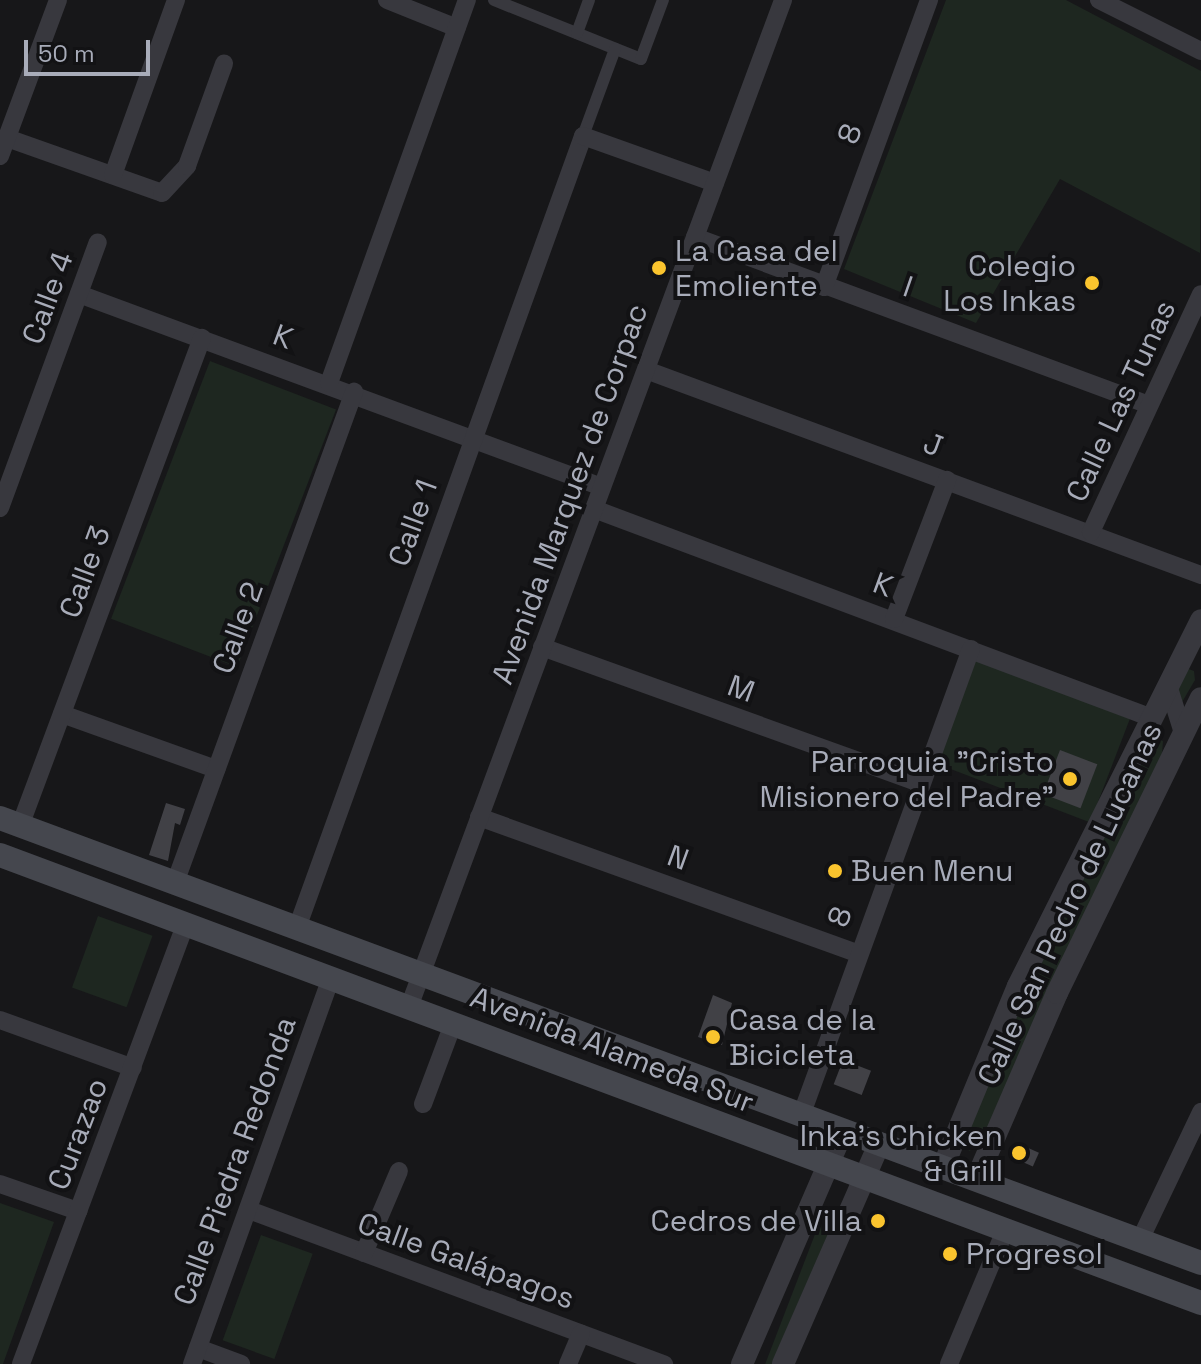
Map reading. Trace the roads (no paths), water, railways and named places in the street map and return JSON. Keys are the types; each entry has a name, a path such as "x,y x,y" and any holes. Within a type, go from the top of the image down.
{"main road":[{"name":"Avenida Alameda Sur","path":"10,822 1201,1263"},
{"name":"Avenida Alameda Sur","path":"0,855 331,977 829,1167 1201,1303"}],"street":[{"path":"58,0 3,147 113,175 162,193 187,166 224,64"},
{"path":"113,175 176,0"},
{"path":"387,0 457,28"},
{"path":"329,383 467,0"},
{"path":"494,0 641,59 663,0"},
{"path":"577,33 589,0"},
{"name":"Avenida Marquez de Corpac","path":"409,1007 783,0"},
{"name":"8","path":"824,287 929,0"},
{"path":"1099,0 1201,51"},
{"path":"615,49 583,136 715,183"},
{"name":"Calle 1","path":"297,928 583,136"},
{"name":"I","path":"695,237 1148,405"},
{"name":"Calle 4","path":"0,508 98,242"},
{"name":"K","path":"79,294 354,392 602,487"},
{"name":"Calle Las Tunas","path":"1091,532 1201,294"},
{"name":"Calle 3","path":"10,822 62,714 202,338"},
{"name":"J","path":"646,370 1201,575"},
{"name":"Calle 2","path":"175,883 354,392"},
{"path":"894,619 947,480"},
{"name":"K","path":"594,509 1152,718"},
{"name":"Calle San Pedro de Lucanas","path":"943,1167 1018,986 1103,806 1168,685 1195,647 1201,620"},
{"name":"M","path":"542,647 920,783"},
{"name":"8","path":"801,1116 857,953 971,649"},
{"path":"1168,685 1183,733"},
{"name":"Calle San Pedro de Lucanas","path":"976,1180 1057,993 1201,698"},
{"path":"62,714 216,769"},
{"name":"N","path":"479,817 857,953"},
{"name":"Curazao","path":"21,1364 186,923"},
{"name":"Calle Piedra Redonda","path":"195,1356 331,977"},
{"path":"0,1020 133,1068"},
{"path":"423,1104 453,1024"},
{"path":"1140,1240 1201,1112"},
{"path":"742,1364 843,1131"},
{"path":"783,1364 879,1144"},
{"path":"364,1253 399,1171"},
{"path":"0,1184 78,1211"},
{"name":"Calle Galápagos","path":"249,1210 664,1364"},
{"path":"954,1363 1005,1231"},
{"path":"568,1364 581,1334"},
{"path":"195,1356 241,1364"}],"place":[{"name":"La Casa del Emoliente","path":"659,268"},
{"name":"Colegio Los Inkas","path":"1092,283"},
{"name":"Parroquia \"Cristo Misionero del Padre\"","path":"1070,779"},
{"name":"Buen Menu","path":"835,871"},
{"name":"Casa de la Bicicleta","path":"713,1037"},
{"name":"Inka's Chicken & Grill","path":"1019,1153"},
{"name":"Cedros de Villa","path":"878,1221"},
{"name":"Progresol","path":"950,1254"}]}
